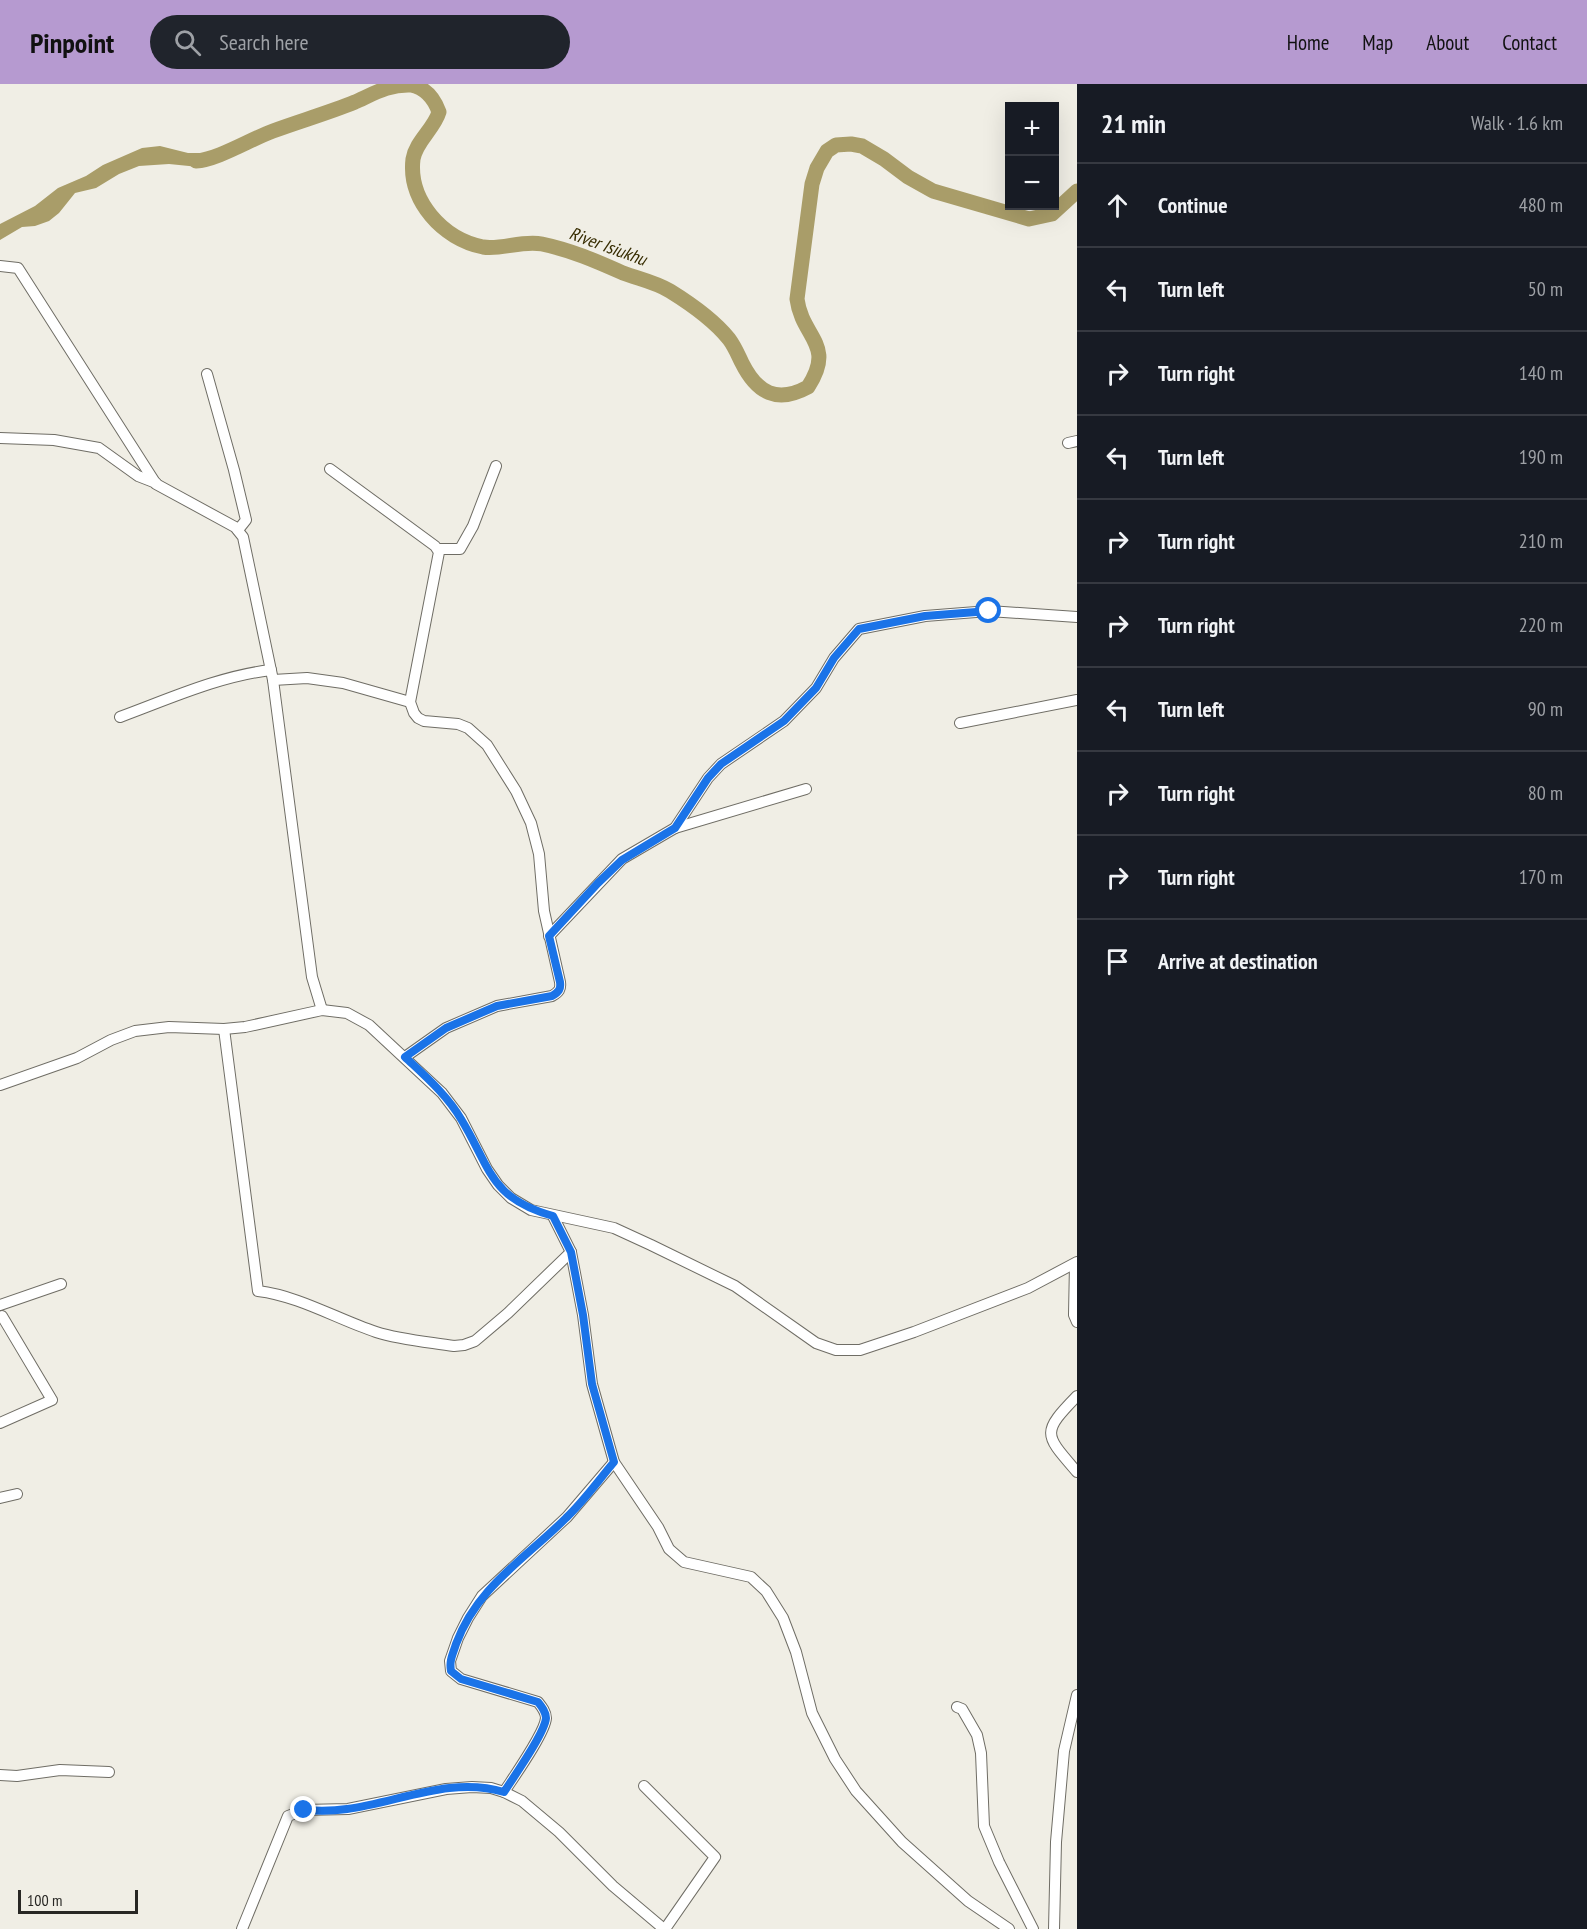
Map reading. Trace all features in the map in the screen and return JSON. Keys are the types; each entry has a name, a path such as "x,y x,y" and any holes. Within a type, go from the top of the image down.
{"street":[{"path":"0,266 18,268 156,484"},
{"path":"207,374 246,520 238,530"},
{"path":"0,438 54,440 99,448 138,476 238,530 243,537 272,675 312,977 322,1010"},
{"path":"330,469 438,549 460,549 473,526 496,466"},
{"path":"405,1057 446,1028 497,1006 552,996 561,988 544,911 539,854 531,823 516,791 487,745 468,728 458,724 424,721 414,713 410,702 439,560 438,549"},
{"path":"675,828 708,778 721,764 784,721 816,688 834,658 859,629 925,616 989,611 1077,617"},
{"path":"120,717 247,672 342,683 410,702"},
{"path":"960,723 1077,700"},
{"path":"549,936 622,860 675,828 806,789"},
{"path":"0,1085 77,1058 111,1040 135,1031 169,1027 224,1029 244,1027 322,1010 347,1013 369,1025 442,1093 461,1118 487,1169 511,1198 531,1210 614,1228 651,1245 735,1286 816,1343 836,1350 860,1350 914,1332 1028,1288 1076,1263 1074,1315 1077,1322"},
{"path":"224,1029 258,1291 334,1314 389,1336 464,1346 475,1341 508,1313 571,1252"},
{"path":"553,1216 571,1252 583,1315 592,1384 614,1462 658,1527 669,1549 684,1562 751,1577 766,1591 783,1618 796,1652 816,1722 835,1759 856,1791 910,1849 968,1901 1009,1929"},
{"path":"0,1423 52,1400 0,1313 61,1284"},
{"path":"1077,1396 1056,1418 1049,1436 1077,1472"},
{"path":"504,1792 546,1720 544,1710 538,1702 461,1679 451,1671 450,1661 468,1618 483,1596 567,1517 614,1462"},
{"path":"0,1498 17,1494"},
{"path":"1054,1929 1056,1842 1064,1750 1077,1695"},
{"path":"957,1707 962,1709 977,1735 981,1754 984,1826 999,1862 1033,1929"},
{"path":"0,1775 16,1776 60,1770 109,1773"},
{"path":"242,1929 288,1816 304,1810 348,1809 416,1793 472,1787 491,1788 522,1801 559,1832 613,1886 665,1929 715,1857 644,1786"}],"shaded area":[{"path":"160,146 188,153 213,153 215,162 199,167 169,164 139,166 119,174 96,188 75,193 59,213 49,221 35,226 22,227 0,240 0,224 35,206 58,188 142,148"}],"waterway":[{"name":"River Isiukhu","path":"196,161 214,157 273,131 345,106 382,90 403,85 416,86 429,94 439,112 415,153 413,175 422,203 442,227 468,243 483,247 535,243 553,246 664,288 709,318 731,342 754,382 769,393 777,395 787,395 808,387 819,361 815,342 800,312 797,299 812,184 817,168 827,151 836,145 862,146 933,191 1029,219 1052,214 1077,191"}],"route":[{"path":"304,1810 348,1809 416,1793 446,1789 472,1787 491,1788 504,1792 546,1720 544,1710 538,1702 461,1679 451,1671 450,1661 468,1618 483,1596 567,1517 614,1462 592,1384 583,1315 571,1252 553,1216 531,1210 511,1198 498,1185 487,1169 461,1118 442,1093 405,1057 446,1028 497,1006 558,993 561,988 549,936 622,860 675,828 708,778 721,764 784,721 816,688 834,658 859,629 925,616 989,611"}]}
